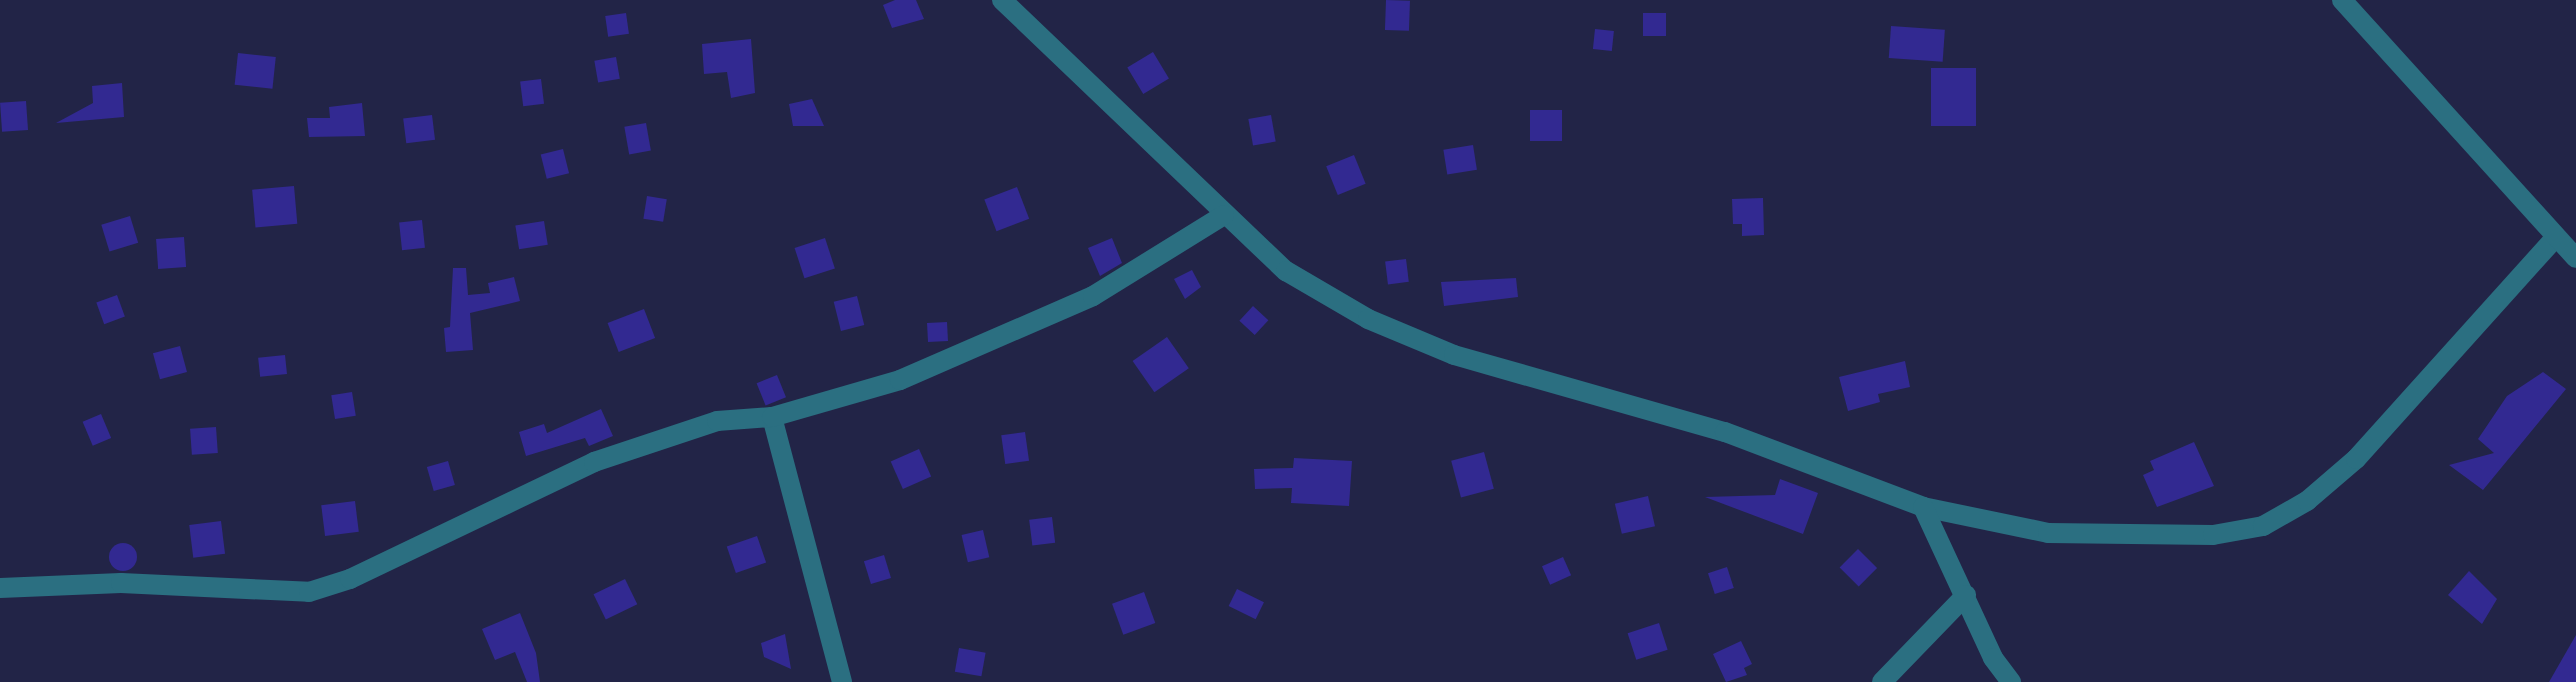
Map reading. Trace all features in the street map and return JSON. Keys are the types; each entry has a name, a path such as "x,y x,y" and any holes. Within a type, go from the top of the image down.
{"street":[{"path":"1002,0 1286,271 1368,319 1454,355 1725,432 1923,507 2048,533 2137,538 2213,535 2263,526 2307,501 2356,459 2555,238"},
{"path":"2342,0 2576,258"},
{"path":"0,588 121,583 309,592 350,579 594,462 717,421 772,417 834,403 1004,337 1093,296 1224,215"},
{"path":"772,417 842,682"},
{"path":"1923,507 1993,658 2011,682"},
{"path":"1882,682 1966,595"}],"building":[{"path":"895,0 916,0 924,19 892,28 883,5"},
{"path":"1386,0 1410,1 1409,31 1385,30"},
{"path":"626,13 629,34 608,37 605,16"},
{"path":"1643,13 1666,13 1666,36 1643,36"},
{"path":"1891,26 1945,30 1943,62 1889,58"},
{"path":"1595,29 1614,31 1612,51 1593,49"},
{"path":"751,39 755,93 731,98 727,72 704,74 702,44"},
{"path":"1153,52 1169,79 1143,94 1127,67"},
{"path":"238,53 276,57 272,89 235,85"},
{"path":"616,57 620,79 598,82 594,61"},
{"path":"1931,68 1976,68 1976,126 1931,126"},
{"path":"541,79 544,104 523,106 520,82"},
{"path":"122,83 124,117 56,123 93,103 92,86"},
{"path":"812,99 824,126 793,126 789,104"},
{"path":"26,101 28,130 2,132 0,103"},
{"path":"362,103 365,136 309,137 307,118 330,118 329,107"},
{"path":"1530,110 1562,110 1562,141 1530,141"},
{"path":"432,115 435,140 406,143 403,119"},
{"path":"1271,115 1276,142 1253,146 1248,119"},
{"path":"646,123 651,151 629,154 624,127"},
{"path":"1473,145 1477,170 1447,174 1443,150"},
{"path":"563,149 569,173 547,179 541,155"},
{"path":"1354,155 1366,184 1338,195 1326,166"},
{"path":"294,186 297,224 255,228 252,190"},
{"path":"1017,187 1029,219 997,231 984,200"},
{"path":"647,196 667,199 663,222 643,219"},
{"path":"1763,198 1764,235 1742,236 1742,224 1733,224 1732,199"},
{"path":"130,216 138,243 109,252 101,225"},
{"path":"422,220 425,248 402,250 399,222"},
{"path":"544,221 548,245 519,249 515,226"},
{"path":"184,237 186,267 158,269 156,239"},
{"path":"825,238 835,268 804,278 795,248"},
{"path":"1112,238 1122,263 1100,276 1088,248"},
{"path":"1406,259 1409,282 1388,284 1385,262"},
{"path":"453,268 466,268 468,295 490,293 488,283 514,277 520,301 470,313 473,350 446,352 444,328 450,327"},
{"path":"1192,270 1201,287 1185,299 1174,279"},
{"path":"1516,278 1518,297 1444,306 1441,282"},
{"path":"117,295 125,317 104,324 96,303"},
{"path":"857,296 864,325 841,331 834,302"},
{"path":"1253,306 1268,320 1255,335 1239,321"},
{"path":"644,309 655,338 619,352 608,323"},
{"path":"947,322 948,341 928,342 927,323"},
{"path":"1167,337 1189,368 1154,392 1133,361"},
{"path":"180,346 187,372 160,379 153,353"},
{"path":"285,355 287,374 260,377 258,358"},
{"path":"1905,361 1910,387 1878,394 1880,402 1848,411 1839,377"},
{"path":"2543,372 2566,389 2483,490 2449,465 2494,453 2478,439 2507,396"},
{"path":"777,375 786,397 766,405 757,383"},
{"path":"352,392 356,416 335,419 331,395"},
{"path":"601,409 613,436 589,446 585,438 526,456 519,432 544,424 547,433"},
{"path":"101,414 111,438 93,446 83,422"},
{"path":"216,427 218,453 192,455 190,429"},
{"path":"1025,432 1029,461 1005,464 1001,435"},
{"path":"2194,442 2214,486 2157,507 2143,475 2154,470 2150,461"},
{"path":"919,449 931,476 903,489 891,462"},
{"path":"1484,452 1494,489 1461,498 1451,461"},
{"path":"1294,458 1352,461 1349,506 1291,503 1292,488 1255,489 1254,469 1293,468"},
{"path":"448,461 455,485 434,491 427,467"},
{"path":"1780,479 1818,493 1803,534 1705,497 1775,495"},
{"path":"1648,496 1655,526 1622,534 1615,504"},
{"path":"355,501 359,532 325,536 321,505"},
{"path":"1052,517 1055,543 1032,546 1029,520"},
{"path":"221,521 225,554 193,558 189,525"},
{"path":"983,530 989,557 968,562 962,535"},
{"path":"757,536 766,562 736,573 727,546"},
{"path":"123,543 133,547 137,557 133,567 123,571 113,567 109,557 113,547"},
{"path":"1858,549 1877,568 1859,586 1840,567"},
{"path":"884,555 891,578 871,584 864,561"},
{"path":"1563,557 1571,575 1550,585 1542,566"},
{"path":"1727,567 1734,588 1715,594 1708,573"},
{"path":"2469,571 2497,599 2482,624 2448,595"},
{"path":"625,579 637,604 606,620 594,594"},
{"path":"1237,589 1264,602 1256,619 1229,606"},
{"path":"1144,592 1155,623 1123,635 1112,604"},
{"path":"520,613 536,653 540,682 527,682 515,652 495,660 482,629"},
{"path":"1659,623 1668,650 1636,660 1628,633"},
{"path":"785,634 791,669 764,657 761,643"},
{"path":"2576,635 2576,682 2549,682"},
{"path":"1741,641 1752,664 1744,668 1747,675 1726,682 1713,654"},
{"path":"959,648 986,653 981,676 955,672"}]}
